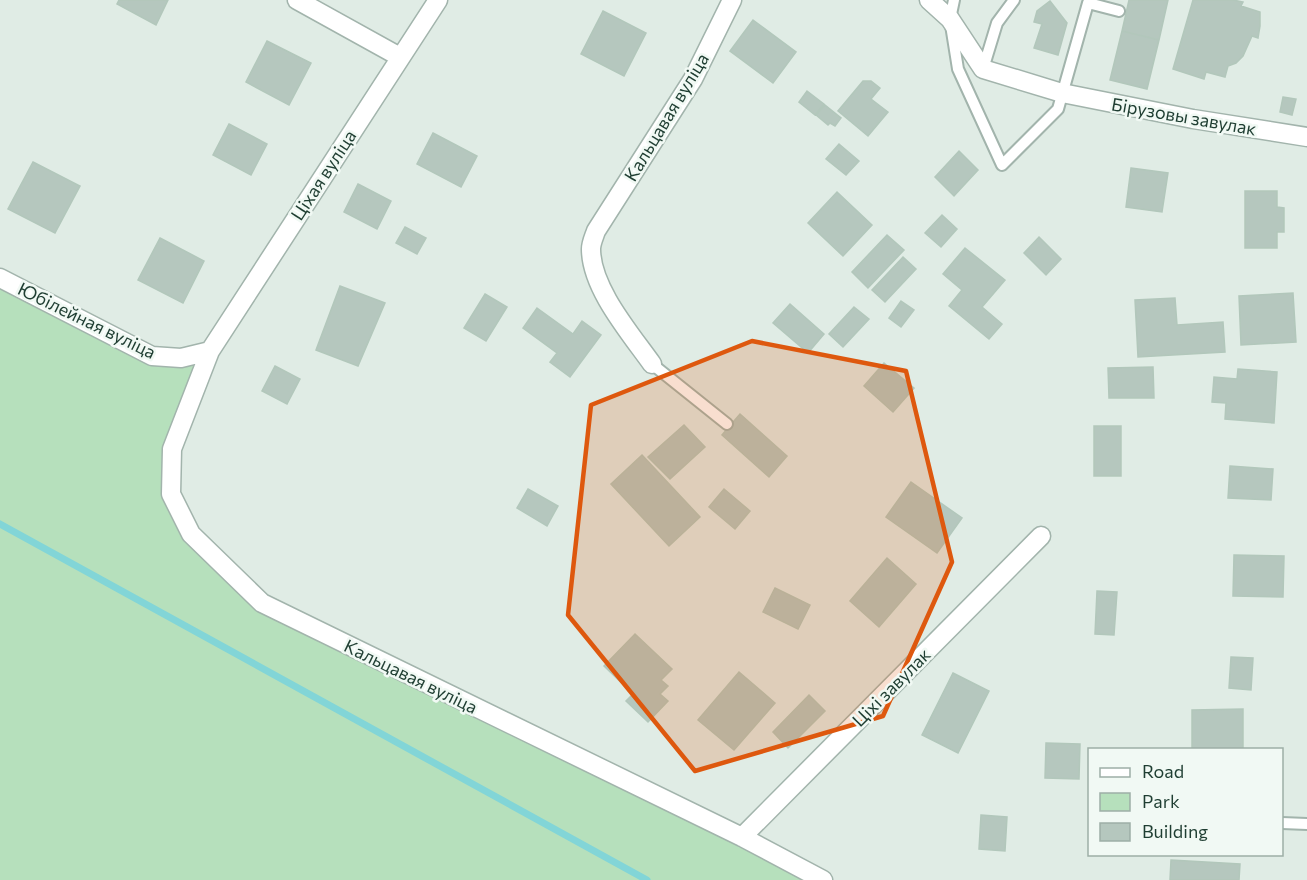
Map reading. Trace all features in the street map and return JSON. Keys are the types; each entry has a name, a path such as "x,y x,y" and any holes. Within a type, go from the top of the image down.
{"street":[{"path":"297,0 400,57"},
{"name":"Ціхая вуліца","path":"210,351 438,0"},
{"name":"Кальцавая вуліца","path":"652,364 605,297 593,266 591,248 596,231 693,78 732,0"},
{"path":"929,0 950,19 983,69"},
{"name":"Бірузовы завулак","path":"983,69 1062,93 1193,119 1307,137"},
{"name":"Юбілейная вуліца","path":"0,278 152,356 181,358 210,351"},
{"name":"Кальцавая вуліца","path":"210,351 172,449 171,494 191,534 262,603 742,837 824,880"},
{"name":"Ціхі завулак","path":"742,837 1041,536"}],"lane":[{"path":"954,0 950,19 958,69 1002,165 1058,109 1088,3 1119,11"},
{"path":"983,69 998,23 1014,0"},
{"path":"652,364 727,424"},
{"path":"1283,823 1307,824"}],"highlighted area":[{"path":"752,341 906,371 952,562 883,716 695,771 568,615 591,405"}],"green space":[{"path":"0,278 152,355 210,351 171,472 191,534 262,603 823,880 0,880"}],"building":[{"path":"119,0 168,0 156,25 117,4"},
{"path":"1129,0 1168,0 1159,40 1122,31"},
{"path":"1193,0 1233,0 1243,2 1241,6 1260,12 1258,38 1252,36 1243,56 1236,63 1228,66 1225,77 1206,72 1204,79 1173,69"},
{"path":"1050,1 1067,23 1058,55 1034,48 1042,24 1034,22 1037,11"},
{"path":"603,11 646,33 624,76 581,54"},
{"path":"753,20 796,52 773,83 730,51"},
{"path":"1122,31 1159,40 1147,89 1110,80"},
{"path":"267,41 311,63 289,105 246,82"},
{"path":"863,81 871,81 880,88 871,99 888,112 868,136 838,111"},
{"path":"807,91 824,104 815,115 799,102"},
{"path":"1283,97 1296,99 1292,115 1280,112"},
{"path":"825,105 841,118 835,126 830,123 828,125 816,115"},
{"path":"229,124 267,144 251,175 213,155"},
{"path":"433,133 477,156 461,187 417,164"},
{"path":"839,144 859,161 846,175 826,159"},
{"path":"959,151 978,170 954,196 935,177"},
{"path":"33,162 80,186 55,233 8,209"},
{"path":"1131,168 1168,173 1162,212 1126,207"},
{"path":"358,184 391,201 377,229 344,212"},
{"path":"1245,191 1277,191 1277,207 1284,208 1284,232 1277,232 1277,248 1245,248"},
{"path":"837,192 872,225 843,256 808,223"},
{"path":"942,215 957,229 941,247 925,233"},
{"path":"405,227 426,238 417,254 396,243"},
{"path":"887,235 904,250 868,288 852,272"},
{"path":"1039,237 1061,259 1046,275 1024,253"},
{"path":"160,238 204,261 183,303 138,280"},
{"path":"965,248 1005,280 982,307 1002,324 989,339 949,306 962,290 943,274"},
{"path":"903,257 916,269 885,302 872,290"},
{"path":"340,286 385,303 358,366 316,350"},
{"path":"1293,293 1296,342 1241,345 1239,296"},
{"path":"485,294 507,307 486,341 464,328"},
{"path":"1175,298 1177,325 1223,322 1225,352 1138,357 1135,300"},
{"path":"901,301 914,310 901,327 889,318"},
{"path":"790,304 824,334 808,353 773,323"},
{"path":"854,307 869,319 843,347 829,334"},
{"path":"537,308 573,334 582,321 601,335 570,377 550,362 557,353 523,328"},
{"path":"884,363 914,388 893,412 864,386"},
{"path":"275,366 300,379 287,404 262,391"},
{"path":"1153,367 1154,398 1109,398 1108,368"},
{"path":"1238,369 1277,372 1274,423 1225,419 1226,403 1212,402 1214,377 1237,379"},
{"path":"740,414 787,456 769,477 722,435"},
{"path":"684,425 705,447 670,479 648,457"},
{"path":"1094,426 1121,426 1121,476 1094,476"},
{"path":"642,455 700,517 669,546 611,484"},
{"path":"1230,466 1273,469 1271,500 1228,498"},
{"path":"911,482 962,518 937,553 886,517"},
{"path":"528,489 558,506 547,526 517,508"},
{"path":"724,489 750,511 735,529 709,507"},
{"path":"1234,555 1284,556 1283,597 1233,596"},
{"path":"887,558 916,584 879,627 850,601"},
{"path":"775,588 810,605 798,629 763,612"},
{"path":"1097,591 1117,592 1114,635 1095,634"},
{"path":"635,634 672,669 661,680 668,686 660,694 668,701 648,722 626,701 633,694 604,666"},
{"path":"1231,657 1253,658 1251,690 1229,688"},
{"path":"739,672 775,703 734,750 698,720"},
{"path":"953,673 989,691 958,753 922,735"},
{"path":"809,695 825,711 788,748 773,732"},
{"path":"1243,709 1243,748 1192,748 1192,710"},
{"path":"1046,743 1080,744 1079,779 1045,778"},
{"path":"981,815 1007,817 1005,851 979,849"},
{"path":"1171,860 1240,864 1239,880 1170,880"}],"waterway":[{"path":"0,524 647,880"}]}
